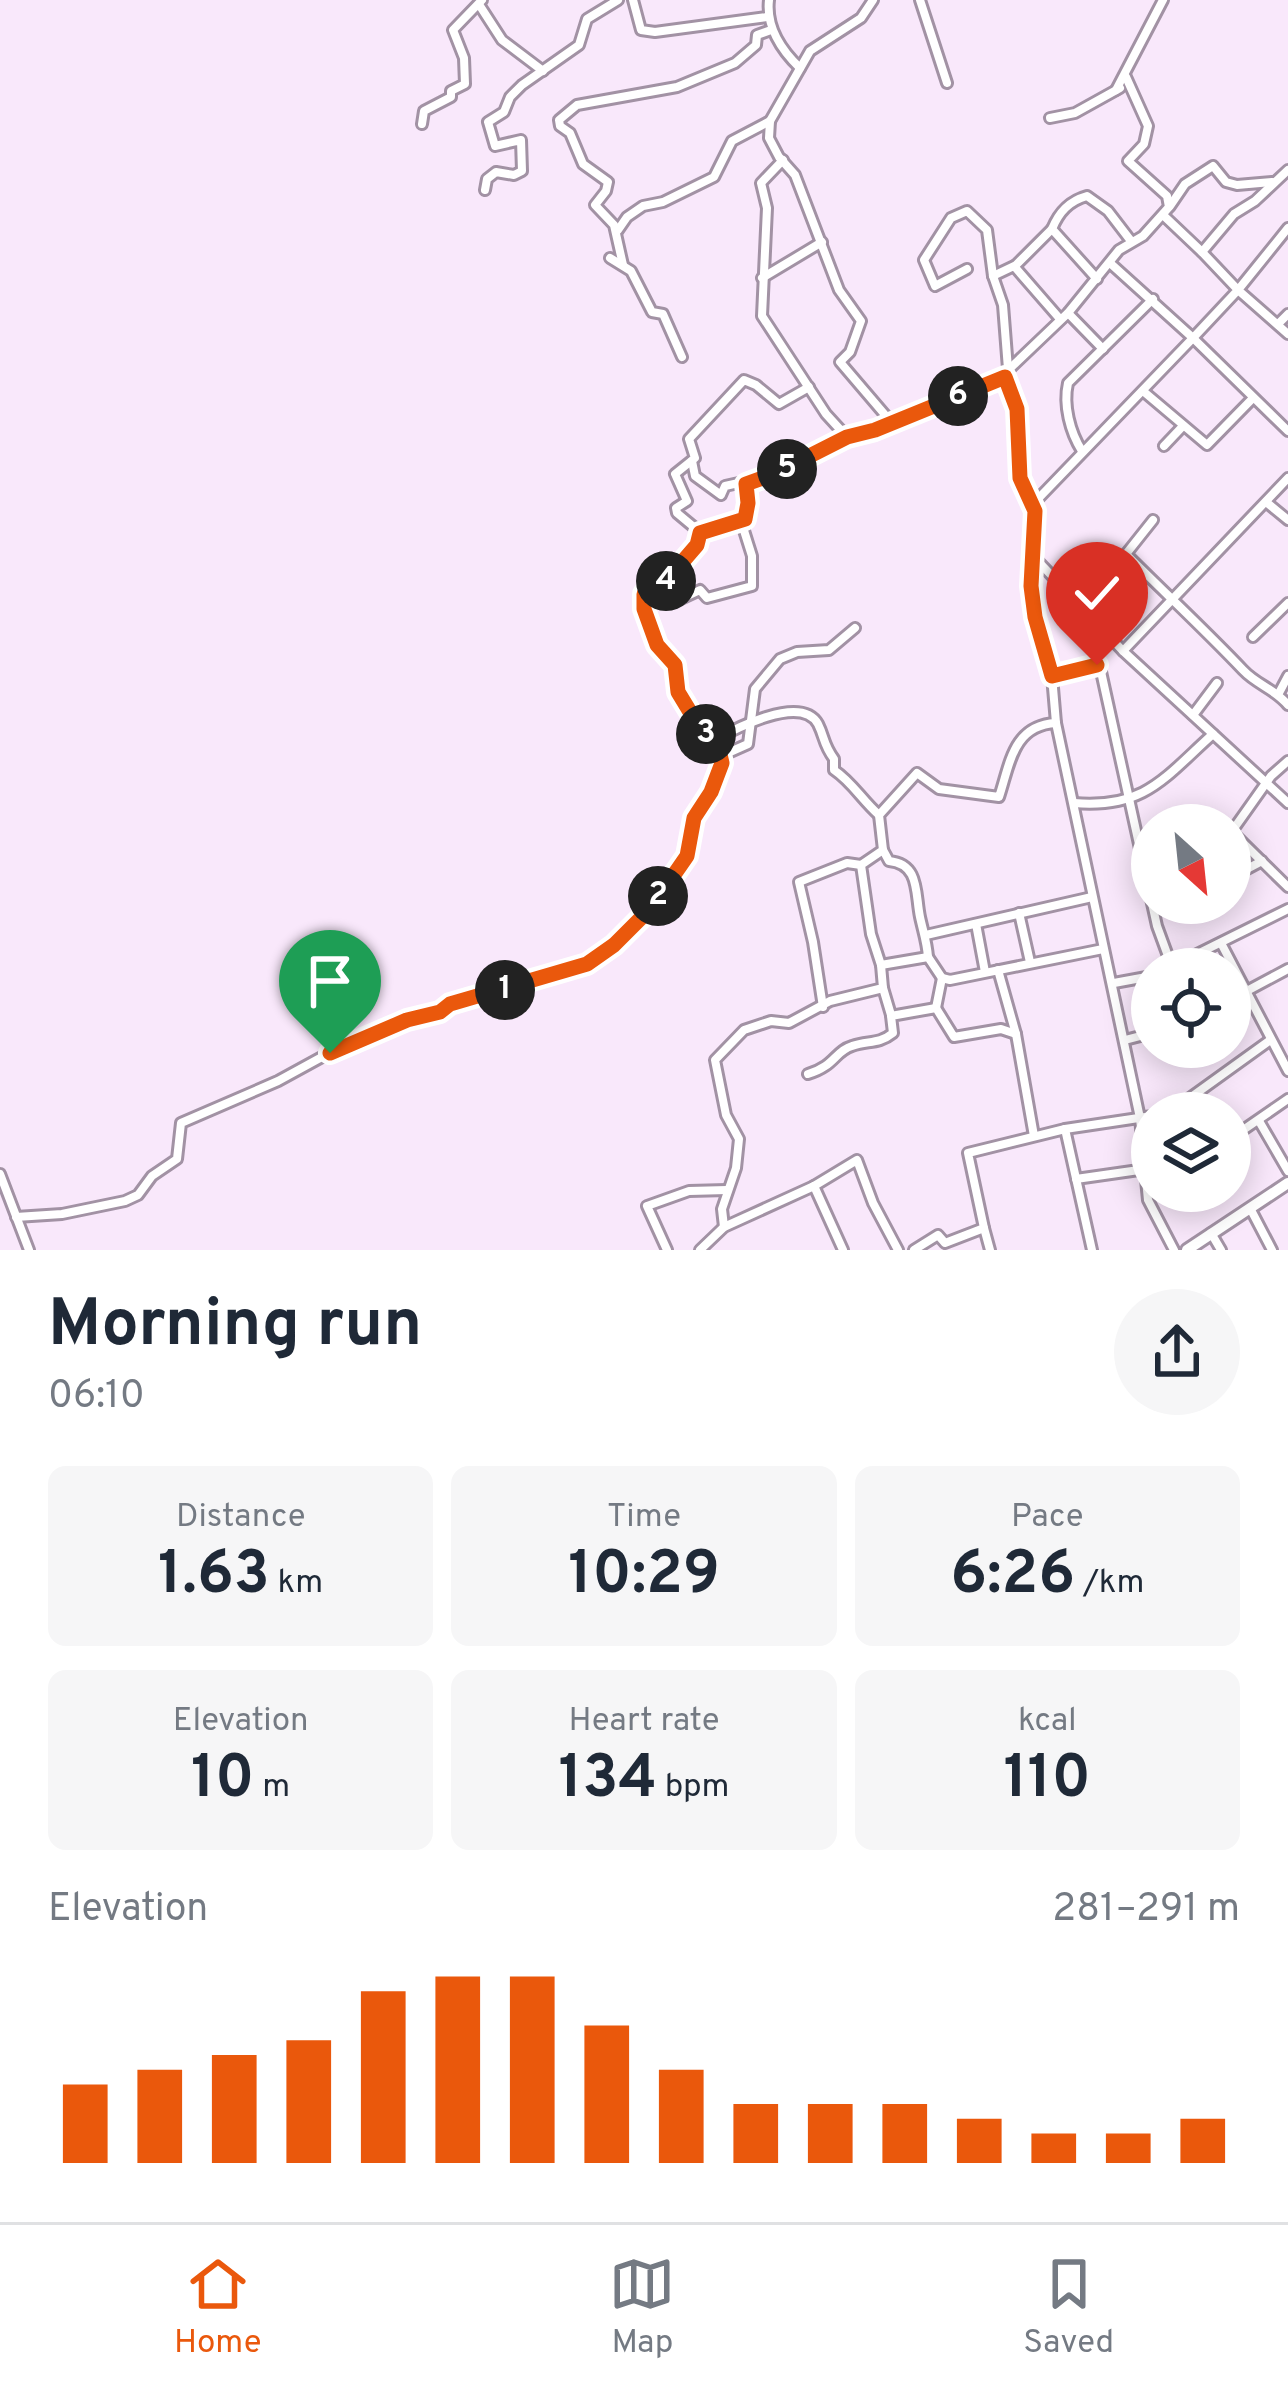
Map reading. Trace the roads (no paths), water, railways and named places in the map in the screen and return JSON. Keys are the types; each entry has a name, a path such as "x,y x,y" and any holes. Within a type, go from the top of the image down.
{"street":[{"path":"484,190 484,183 496,172 514,175 522,171 521,140 495,146 488,122 504,112 522,85 583,40 586,19 618,0"},
{"path":"633,0 641,30 655,32 767,17"},
{"path":"769,0 771,31 800,68"},
{"path":"873,0 861,18 810,51 770,121 769,138 795,175 839,290 861,320 850,352 840,362 892,423"},
{"path":"920,0 947,83"},
{"path":"1162,0 1127,62 1128,80 1148,125 1144,144 1128,161 1167,196 1166,211 1238,290 1288,334"},
{"path":"422,124 424,112 465,85 464,58 453,31 481,3 502,40 543,71"},
{"path":"682,357 662,314 652,312 647,295 623,265 614,225 595,205 608,182 583,164 571,133 559,120 577,105 652,93 722,69 756,45 758,35 771,31"},
{"path":"1050,118 1075,112 1128,80"},
{"path":"616,243 627,217 706,182 720,168 732,141 770,121"},
{"path":"783,160 761,183 767,208 763,319 826,414 847,437"},
{"path":"809,387 779,404 744,380 688,439 695,476 717,495 725,492 725,486 776,473 847,437 892,423 1005,373 1131,241 1143,236 1186,184 1213,166 1226,182 1237,185 1276,182"},
{"path":"1202,251 1234,214 1288,170"},
{"path":"993,276 1014,266 1052,229 1060,212 1087,196 1108,211 1131,241"},
{"path":"967,269 935,286 924,260 951,218 967,211 985,225 1003,304 1005,373 1013,395 1020,478 1033,504 1035,617 1052,676 1056,723 1135,1092"},
{"path":"1033,504 1238,290 1288,228"},
{"path":"1052,229 1097,279"},
{"path":"762,278 822,242"},
{"path":"610,258 623,265"},
{"path":"1110,263 1288,430"},
{"path":"1014,266 1103,349"},
{"path":"1082,451 1072,430 1066,389 1153,299"},
{"path":"1278,324 1288,314"},
{"path":"1143,391 1208,445 1252,398"},
{"path":"1164,446 1182,427"},
{"path":"692,461 675,474 687,501 676,512 700,533"},
{"path":"1123,651 1288,478"},
{"path":"666,581 667,595 682,598 700,590 707,598 752,586 752,556 741,520 748,503 746,484"},
{"path":"1266,502 1288,520"},
{"path":"700,533 741,520"},
{"path":"1153,520 1126,554 1245,673 1279,693 1288,705"},
{"path":"16,1217 62,1214 138,1195 152,1176 177,1159 181,1123 407,1020 587,964 634,927 680,869 694,818 722,770 721,756 678,692 675,665 657,645 647,623 644,594 654,582 666,581 697,545 700,533"},
{"path":"1033,555 1123,651 1288,802"},
{"path":"1253,637 1288,603"},
{"path":"721,756 745,748 753,724 755,689 780,658 829,650 855,628"},
{"path":"1052,676 1100,667 1131,807"},
{"path":"1279,693 1288,676"},
{"path":"1193,715 1217,683"},
{"path":"713,742 738,727 791,710 806,713 818,724 824,746 834,759 834,770 879,814 889,861 908,868 916,883 928,957 942,978 1103,950"},
{"path":"879,814 917,773 938,789 998,797 1017,739 1056,723"},
{"path":"1074,803 1130,802 1159,783 1213,734"},
{"path":"1251,805 1288,761"},
{"path":"823,1007 799,882 847,863 861,865 883,850"},
{"path":"1251,851 1288,887"},
{"path":"1251,867 1262,861"},
{"path":"808,1074 829,1067 852,1046 885,1040 892,1033 861,865"},
{"path":"926,935 1091,897"},
{"path":"1211,948 1288,909"},
{"path":"1019,913 1030,962"},
{"path":"976,924 985,972"},
{"path":"1221,943 1223,948"},
{"path":"881,965 928,957"},
{"path":"1251,989 1288,969"},
{"path":"998,970 1016,1034 1034,1136"},
{"path":"942,978 936,1008 954,1037 1001,1029 1016,1034"},
{"path":"1114,983 1131,980"},
{"path":"724,1227 722,1209 736,1168 739,1139 726,1115 715,1060 744,1030 771,1021 789,1023 830,1001 884,988"},
{"path":"1251,1004 1288,1071"},
{"path":"891,1016 936,1008"},
{"path":"1124,1040 1131,1038"},
{"path":"1198,1092 1270,1041"},
{"path":"1251,1126 1288,1100"},
{"path":"990,1250 968,1153 1065,1129 1131,1119"},
{"path":"1258,1121 1288,1171"},
{"path":"1065,1129 1092,1250"},
{"path":"700,1250 724,1227 814,1186 856,1160 898,1250"},
{"path":"1076,1179 1131,1171"},
{"path":"0,1174 29,1250"},
{"path":"1251,1207 1288,1183"},
{"path":"814,1186 843,1250"},
{"path":"668,1250 647,1206 689,1191 728,1190"},
{"path":"1251,1210 1267,1248"},
{"path":"1154,1212 1174,1250"},
{"path":"1187,1250 1244,1212"},
{"path":"917,1249 938,1235 947,1246 983,1228"},
{"path":"1211,1233 1221,1250"}]}
